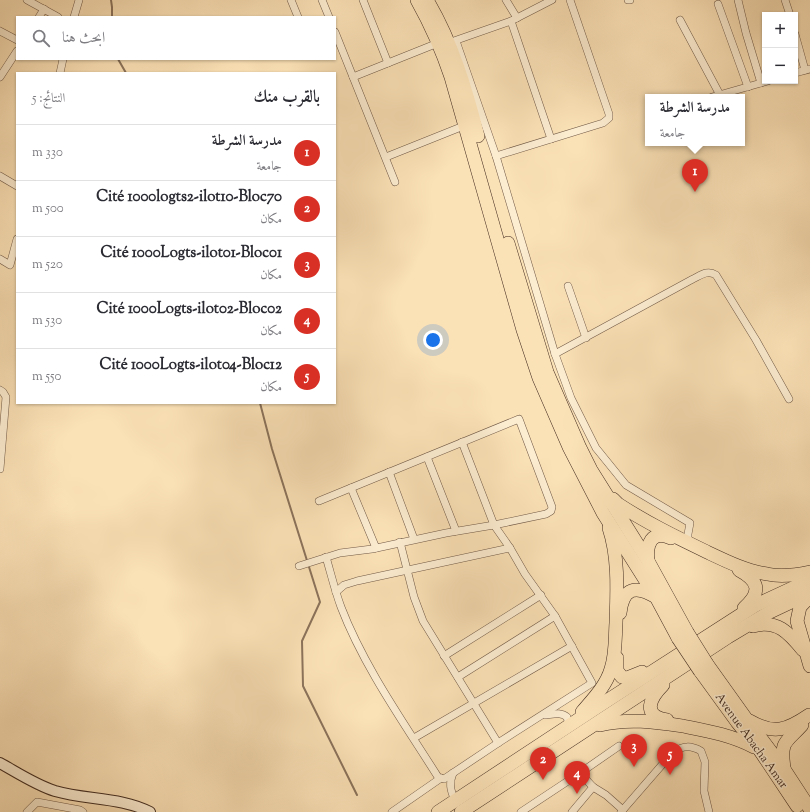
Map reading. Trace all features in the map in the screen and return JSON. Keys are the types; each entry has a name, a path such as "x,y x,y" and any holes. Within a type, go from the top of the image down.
{"highway":[{"path":"417,0 427,17 447,42 451,77 466,125 523,330 539,378 569,447 604,513 656,597 704,667 784,769 810,809"},
{"path":"428,0 438,18 468,97 484,162 547,372 580,448 600,484 648,561 683,635"},
{"path":"600,484 618,504 624,508 656,527 726,561 767,574 788,575 810,572"},
{"path":"567,728 599,692 611,669 614,655 616,567 612,537 604,513"},
{"path":"438,812 458,806 590,727 679,662 749,604 754,598 756,585 750,577 739,570 672,538 662,535 653,538 648,545 648,561"},
{"path":"723,626 756,605 810,580"},
{"path":"656,597 637,589 628,594 623,600 618,631 617,671 620,676 627,678 679,662"},
{"path":"458,806 605,702 768,613 810,595"},
{"path":"810,595 800,607 798,614 799,630 810,666"},
{"path":"743,628 764,623 781,628 789,634 806,653"},
{"path":"679,662 652,698 650,707 652,713 656,717 660,719 714,728 720,726 724,718 723,712 710,687"},
{"name":"Avenue Abacha Amar","path":"704,667 710,687 759,749 801,812"},
{"path":"747,720 766,728 778,729 795,725 809,714"},
{"path":"784,769 782,755 786,743 789,737 805,722 809,714"},
{"path":"590,727 627,720 647,721 716,732 739,739 759,749"}],"street":[{"path":"27,0 56,16"},
{"path":"74,16 79,0"},
{"path":"291,0 298,16"},
{"path":"322,0 329,16"},
{"path":"363,0 388,63"},
{"path":"506,0 514,20 552,139"},
{"path":"353,77 447,42 514,20 552,0"},
{"path":"496,156 603,123 609,118 609,114 570,0"},
{"path":"738,0 746,33 762,77"},
{"path":"786,0 789,12"},
{"path":"718,4 748,87"},
{"path":"40,16 44,9"},
{"path":"680,20 719,94"},
{"path":"0,31 16,39"},
{"path":"447,42 496,156 555,354 571,398 596,448 626,485 690,523 688,543"},
{"path":"798,43 807,69"},
{"path":"338,46 353,77 395,182"},
{"path":"0,77 16,53"},
{"path":"60,72 63,60"},
{"path":"724,94 762,83"},
{"path":"386,157 466,125"},
{"path":"0,176 16,185"},
{"path":"0,259 10,265 16,243"},
{"path":"555,354 691,280 707,272 711,272 716,275 756,340 789,399"},
{"path":"568,286 586,338"},
{"path":"0,390 6,397 0,469"},
{"path":"299,566 340,553 376,548 414,539 546,514 551,511 552,507 520,419 319,501"},
{"path":"392,812 441,778 444,779 592,684 555,616 525,574 510,548 494,525 462,442"},
{"path":"427,457 456,531"},
{"path":"389,472 414,539"},
{"path":"351,488 376,548"},
{"path":"400,542 418,608 430,634 498,743"},
{"path":"336,592 344,585 357,581 510,548"},
{"path":"326,557 341,607 359,647 395,709 438,777 441,778"},
{"path":"444,656 541,596"},
{"path":"458,677 555,616"},
{"path":"414,738 572,646"},
{"path":"543,716 557,713 564,715 567,717 568,721 567,728"},
{"path":"521,812 618,746"},
{"path":"580,773 594,787 626,810 674,751 682,747 690,746 700,751 705,762 704,791 709,812"},
{"path":"0,763 28,779 56,791 123,803 150,812"},
{"path":"453,773 450,781 451,792 458,806"},
{"path":"572,812 594,787"},
{"path":"27,812 36,802 80,810 83,812"}],"waterway":[{"path":"111,0 112,16"},
{"path":"119,60 125,72"},
{"path":"260,404 272,449 320,602 302,641 303,686 357,795"}],"place":[{"name":"مدرسة الشرطة","path":"695,192"},
{"name":"Cité 1000Logts-ilot01-Bloc01","path":"634,767"},
{"name":"Cité 1000Logts-ilot04-Bloc12","path":"670,775"},
{"name":"Cité 1000logts2-ilot10-Bloc70","path":"543,780"},
{"name":"Cité 1000Logts-ilot02-Bloc02","path":"577,794"}]}
